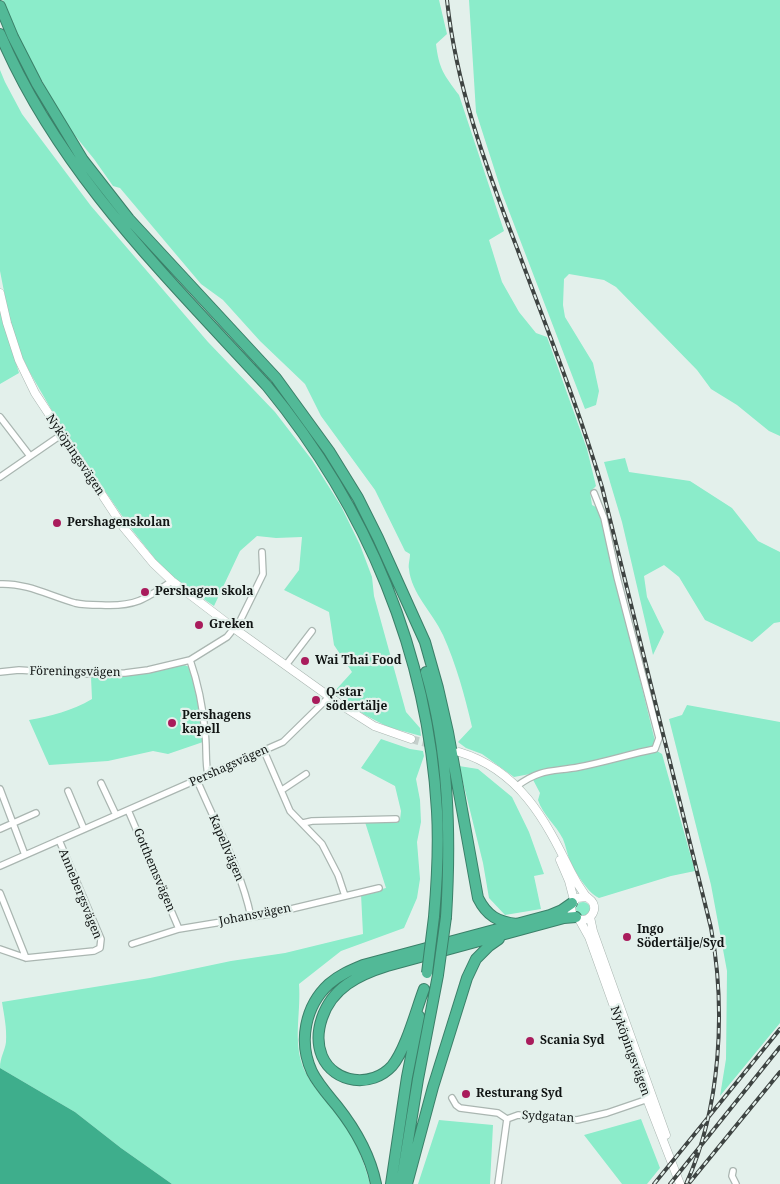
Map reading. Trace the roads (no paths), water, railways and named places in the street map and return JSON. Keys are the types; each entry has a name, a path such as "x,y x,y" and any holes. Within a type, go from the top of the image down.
{"highway":[{"path":"0,6 13,37 37,84 83,160 129,219 276,378 329,450 358,498 425,642 438,688 456,768 478,898 491,917 517,924"},
{"path":"0,34 27,90 75,167 121,226 267,386 320,456 368,541 401,623 418,683 428,733 437,811 438,857 434,917 427,973 406,1086 391,1184"},
{"path":"397,580 411,619 429,681 443,758 449,861 446,917 438,975 401,1184"},
{"path":"376,1184 371,1163 353,1127 318,1082 308,1063 305,1031 315,1001 340,976 363,965 550,915 562,910 573,902"},
{"path":"424,989 401,1049 392,1066 370,1079 360,1080 351,1079 334,1071 327,1064 322,1056 320,1047 318,1030 320,1022 334,996 352,980 387,966 564,918 578,918"},
{"path":"407,1184 433,1087 471,968 476,959 489,946 510,933"}],"main road":[{"name":"Nyköpingsvägen","path":"0,293 7,323 22,368 35,393 124,528 153,563 172,581 235,629 329,697 374,726 411,739"},
{"path":"459,752 499,771 517,786 541,817 573,877 587,897 592,900 594,906 593,913 587,919 578,918 572,911 573,902 569,881 541,817"},
{"path":"573,902 580,897 587,897"},
{"name":"Nyköpingsvägen","path":"590,917 593,931 680,1184"},
{"name":"Nyköpingsvägen","path":"578,918 589,937 685,1184"}],"street":[{"path":"0,417 30,456"},
{"path":"0,478 61,435"},
{"path":"517,786 530,777 544,772 578,767 655,749 660,738 616,577 604,518 594,493"},
{"name":"Föreningsvägen","path":"0,672 19,670 81,674 126,673 190,660 226,638 235,629 263,574 262,552"},
{"path":"0,584 36,589 76,603 115,606 139,602 172,581"},
{"path":"286,665 312,631"},
{"path":"190,660 196,676 204,726 208,775"},
{"name":"Pershagsvägen","path":"0,866 284,742 329,697"},
{"path":"264,750 290,811 322,844 338,875 344,896"},
{"path":"282,790 306,774"},
{"name":"Kapellvägen","path":"197,780 239,877 251,917"},
{"path":"101,783 116,815"},
{"path":"0,789 25,855"},
{"path":"68,791 84,829"},
{"name":"Gotthemsvägen","path":"128,810 179,929"},
{"path":"0,829 36,813"},
{"path":"303,823 312,821 396,819"},
{"name":"Annebergsvägen","path":"26,958 94,951 100,948 101,939 59,840"},
{"name":"Johansvägen","path":"132,944 179,929 251,917 379,888"},
{"path":"0,894 26,958"},
{"path":"0,949 26,958"},
{"path":"452,1098 460,1108 498,1113 507,1119"},
{"name":"Sydgatan","path":"498,1184 507,1119 518,1115 577,1120 607,1113 650,1098"},
{"path":"733,1172 732,1176 736,1184"}],"tunnel":[{"path":"411,739 445,748"}],"railway":[{"path":"447,0 457,64 474,126 494,187 572,397 602,487 711,928 716,959 718,991 719,1025 717,1058 707,1123 698,1155 686,1184"},
{"path":"654,1184 780,1029"},
{"path":"670,1184 780,1047"},
{"path":"690,1182 780,1072"}],"place":[{"name":"Pershagenskolan","path":"57,523"},
{"name":"Pershagen skola","path":"145,592"},
{"name":"Greken","path":"199,625"},
{"name":"Wai Thai Food","path":"305,661"},
{"name":"Q-star södertälje","path":"316,700"},
{"name":"Pershagens kapell","path":"172,723"},
{"name":"Ingo Södertälje/Syd","path":"627,937"},
{"name":"Scania Syd","path":"530,1041"},
{"name":"Resturang Syd","path":"466,1094"}]}
